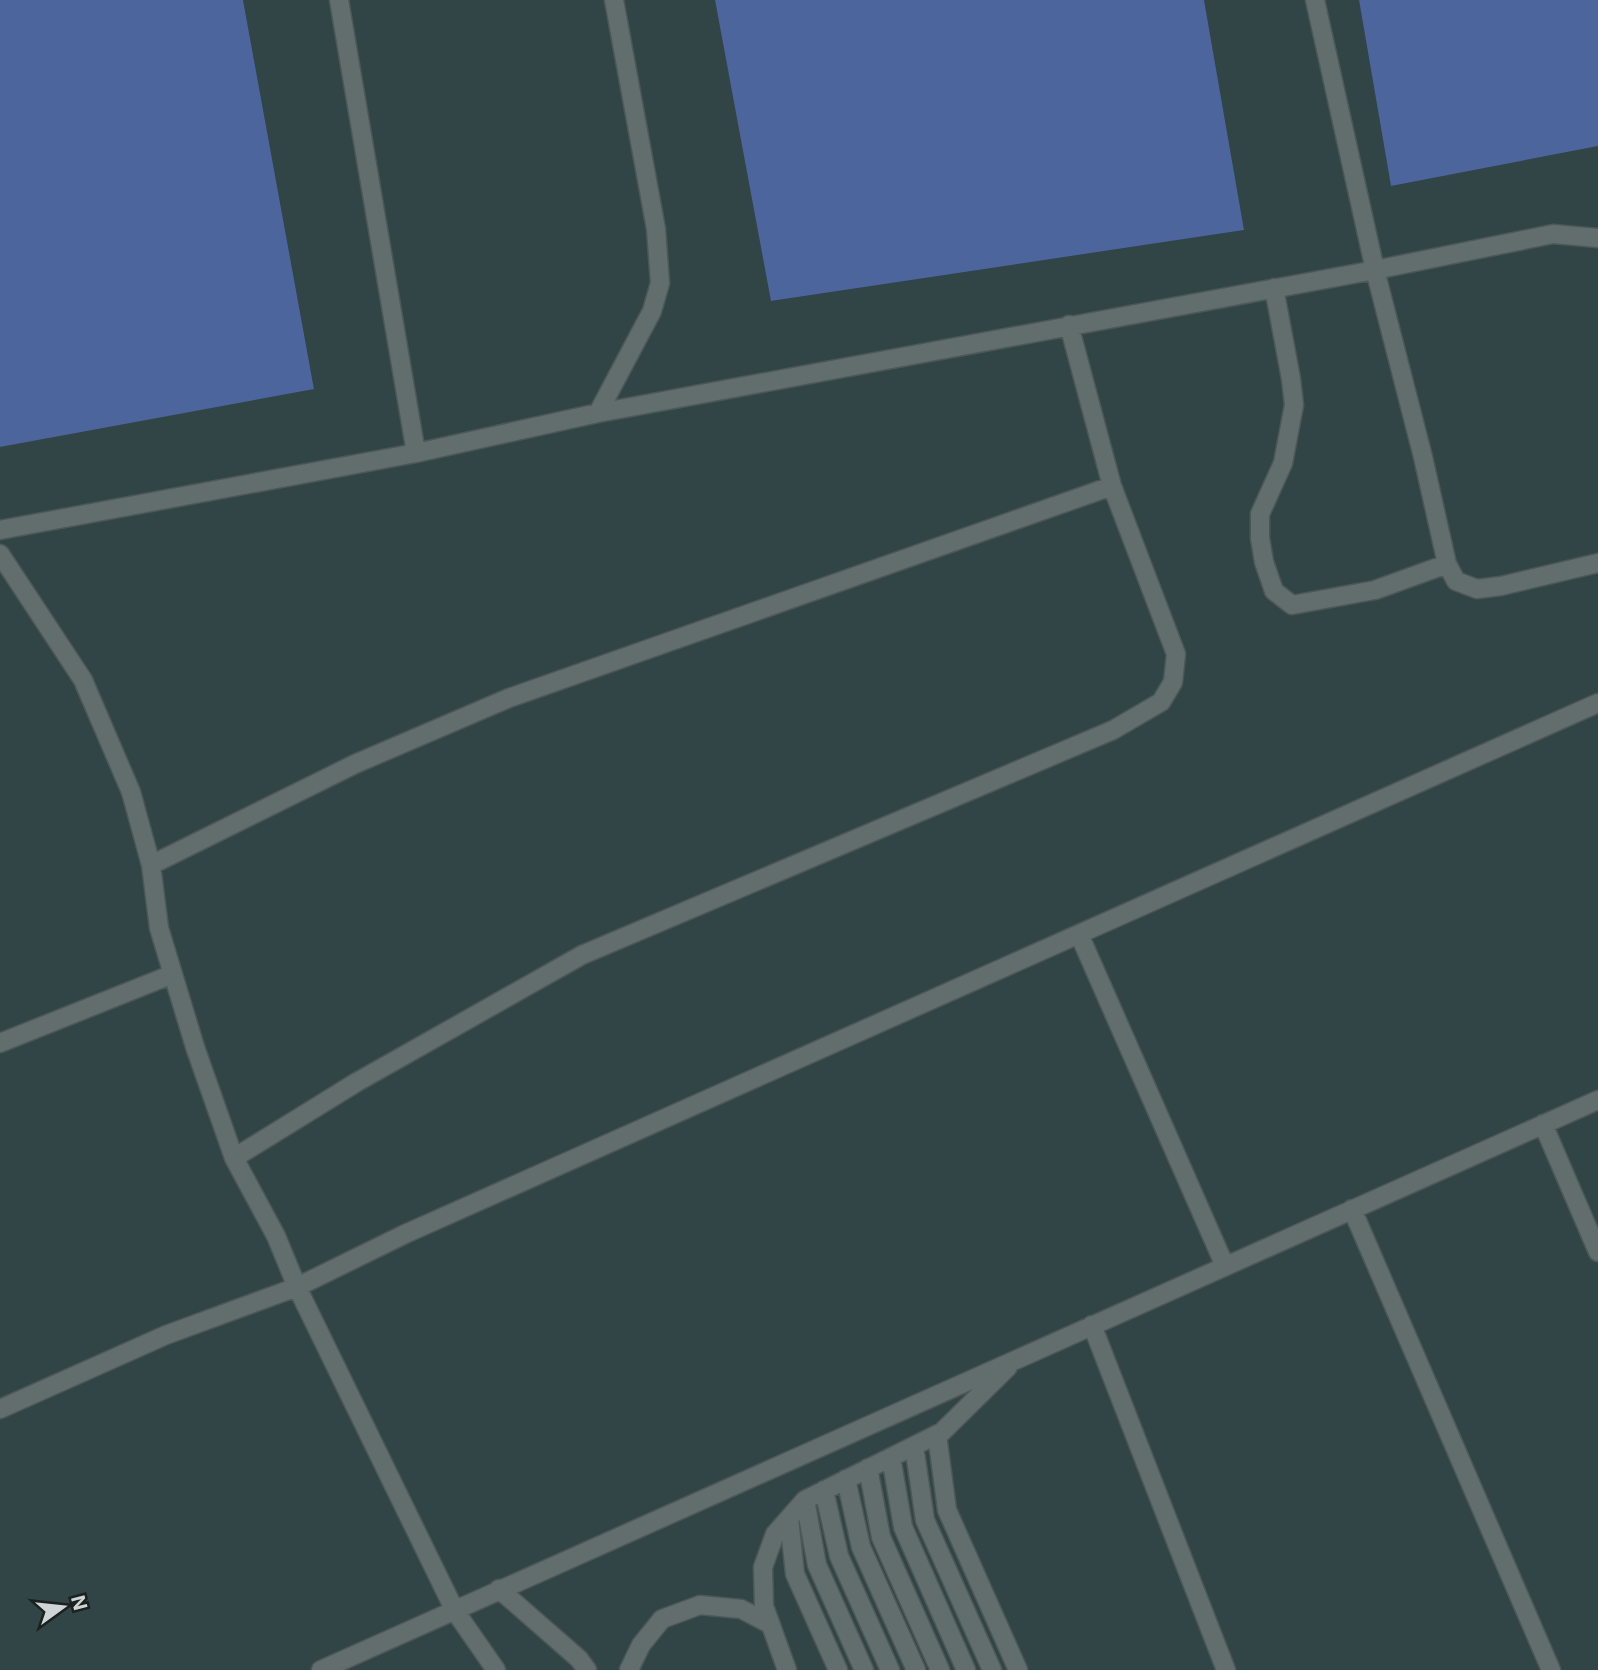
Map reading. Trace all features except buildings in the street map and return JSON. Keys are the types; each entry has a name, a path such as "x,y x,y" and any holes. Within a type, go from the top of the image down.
{"lane":[{"path":"339,0 416,453"},
{"path":"598,413 652,311 660,282 656,229 614,0"},
{"path":"1315,0 1375,270 1447,564 1456,581 1477,589 1501,586 1598,563"},
{"path":"0,530 416,453 598,413 1375,270 1553,234 1598,238"},
{"path":"1274,288 1292,379 1294,405 1283,463 1261,514 1260,538 1264,562 1274,591 1292,605 1375,590 1447,564"},
{"path":"234,1158 357,1082 582,955 1113,730 1161,702 1173,682 1176,654 1112,486 1069,325"},
{"path":"151,866 355,764 509,698 1112,486"},
{"path":"0,554 83,680 131,792 151,866 159,928 195,1047 234,1158 276,1236 297,1287 454,1611 496,1670"},
{"path":"0,1409 166,1335 297,1287 417,1228 1598,703"},
{"path":"1079,934 1224,1266"},
{"path":"0,1043 173,974"},
{"path":"321,1670 1598,1100"},
{"path":"1544,1124 1598,1252"},
{"path":"1352,1209 1551,1670"},
{"path":"1092,1325 1226,1670"},
{"path":"787,1670 764,1606 763,1567 775,1534 805,1500 942,1432 1016,1360"},
{"path":"937,1435 947,1510 1018,1670"},
{"path":"914,1446 925,1520 992,1670"},
{"path":"891,1458 903,1527 966,1670"},
{"path":"868,1468 881,1537 940,1670"},
{"path":"846,1479 861,1547 915,1670"},
{"path":"824,1490 839,1556 890,1670"},
{"path":"805,1500 817,1565 864,1670"},
{"path":"789,1518 795,1574 838,1670"},
{"path":"499,1589 579,1659 587,1670"},
{"path":"629,1670 641,1645 662,1619 700,1605 741,1609 770,1623"}],"shaded area":[{"path":"243,0 715,0 772,301 1244,230 1204,0 1359,0 1391,186 1598,146 1598,1670 0,1670 0,447 314,388"}],"water":[{"path":"0,0 243,0 314,389 0,447"},
{"path":"715,0 1204,0 1244,230 771,301"},
{"path":"1359,0 1598,0 1598,146 1391,186"}]}
